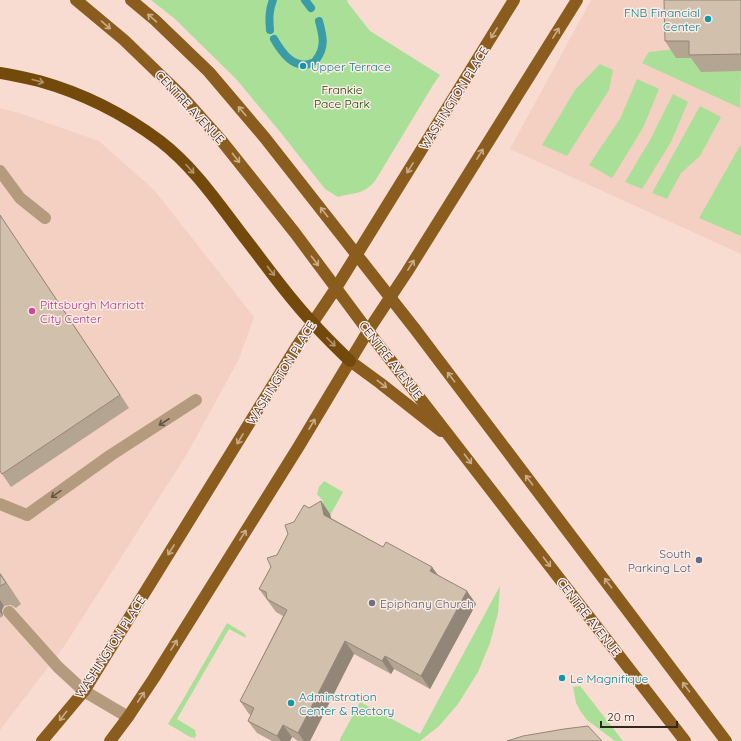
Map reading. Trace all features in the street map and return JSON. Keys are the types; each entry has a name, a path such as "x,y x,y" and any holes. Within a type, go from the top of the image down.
{"highway":[{"path":"0,73 39,81 82,96 137,124 161,142 183,161 207,188 290,297 312,323 350,361"}],"main road":[{"name":"CENTRE AVENUE","path":"76,0 124,40 180,94 221,140 684,741"},
{"path":"131,0 209,72 265,138 390,298 588,557 726,741"},
{"name":"WASHINGTON PLACE","path":"42,741 84,691 514,0"},
{"path":"110,741 128,717 219,574 368,331 577,0"},
{"path":"350,361 380,383 457,445"}],"lane":[{"path":"0,171 20,198 45,218"},
{"path":"0,504 27,515 111,456 196,400"},
{"path":"9,612 58,667 84,691 128,717"}],"shaded area":[{"path":"591,0 741,0 741,254 510,149"},
{"path":"0,108 22,114 99,141 155,191 254,317 239,359 187,454 65,645 0,730"}],"green space":[{"name":"Frankie Pace Park","path":"151,0 347,0 370,31 440,75 375,181 366,189 358,193 338,197 325,189 237,80 175,19"},
{"path":"676,49 676,58 700,58 741,71 740,108 642,63 649,52"},
{"path":"600,64 613,70 609,90 567,156 542,145 575,90"},
{"path":"637,79 659,89 643,128 612,178 589,165 620,119"},
{"path":"673,94 688,102 671,142 642,189 625,182 650,140"},
{"path":"700,106 721,117 700,156 681,173 667,199 652,193"},
{"path":"741,144 741,236 699,218"},
{"path":"324,481 343,492 328,519 313,518 323,501 317,494 319,487"},
{"path":"500,586 498,613 490,643 478,672 458,704 439,726 420,741 339,741 360,702 420,734"},
{"path":"227,623 245,634 246,638 229,629 177,719 195,730 196,736 194,738 190,737 168,724"},
{"path":"580,686 623,741 615,741 587,720 576,703 573,687"}],"building":[{"name":"FNB Financial Center","path":"664,0 741,0 741,54 689,55 689,41 665,41"},
{"name":"Pittsburgh Marriott City Center","path":"0,215 120,395 2,474 0,471"},
{"name":"Epiphany Church","path":"321,501 324,515 383,547 386,542 432,567 430,571 467,591 421,676 385,656 382,661 345,641 298,733 283,725 277,736 248,721 254,708 240,701 287,610 267,599 266,592 259,589 271,567 267,558 277,555 288,534 285,525 294,522 304,505 309,508"},
{"path":"0,574 6,583 0,586"},
{"path":"588,726 602,741 507,741 523,736"}],"waterway":[{"path":"270,30 269,22 273,0"},
{"path":"305,0 311,8"},
{"path":"316,60 321,51 323,41 319,21"},
{"path":"274,39 289,59 300,64 306,65 312,63"}],"place":[{"name":"FNB Financial Center","path":"708,19"},
{"name":"Upper Terrace","path":"303,66"},
{"name":"Pittsburgh Marriott City Center","path":"32,311"},
{"name":"South Parking Lot","path":"699,560"},
{"name":"Epiphany Church","path":"372,603"},
{"name":"Le Magnifique","path":"562,678"},
{"name":"Adminstration Center & Rectory","path":"291,703"}]}
